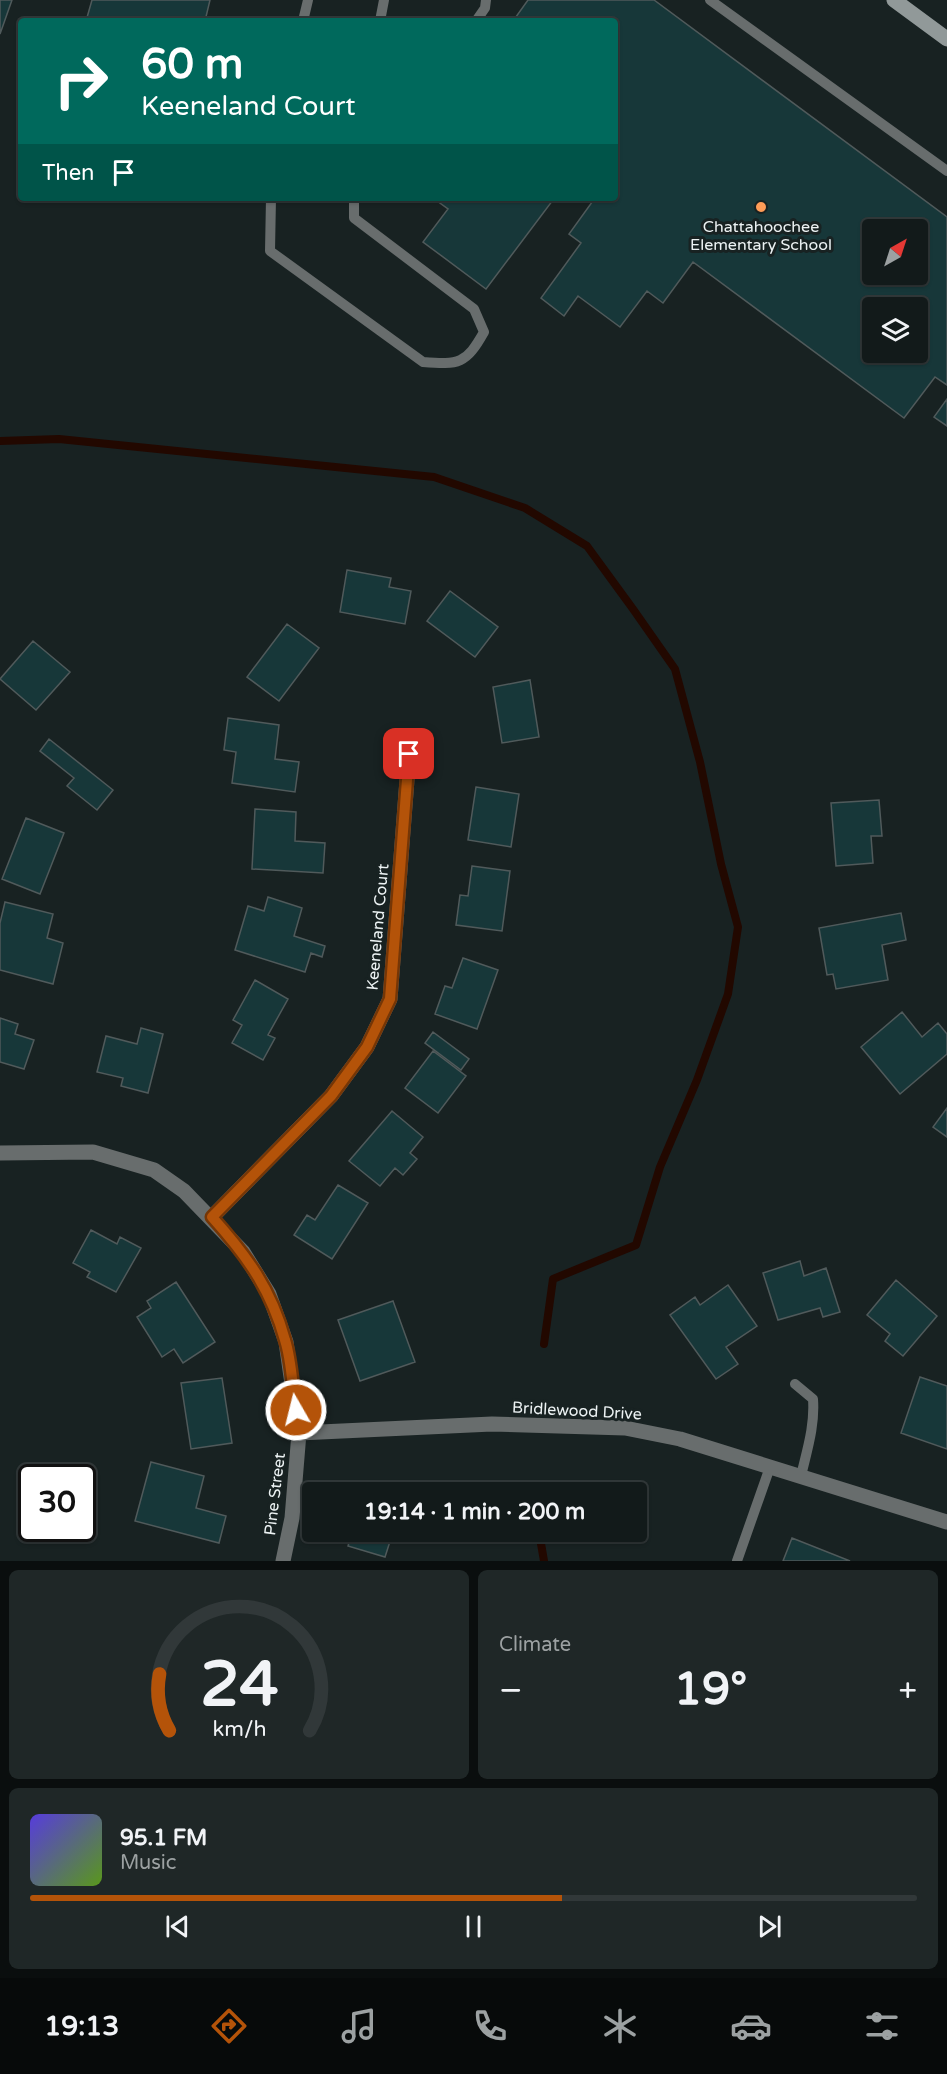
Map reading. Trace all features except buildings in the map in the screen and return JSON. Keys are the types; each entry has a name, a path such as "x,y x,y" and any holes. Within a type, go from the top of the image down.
{"street":[{"path":"894,0 947,39"},
{"name":"Keeneland Court","path":"212,1217 331,1096 367,1047 390,999 409,754"},
{"name":"Pine Street","path":"0,1153 93,1152 154,1170 184,1191 212,1217 243,1252 268,1294 286,1342 299,1433 292,1518 283,1561"},
{"name":"Bridlewood Drive","path":"299,1433 492,1424 625,1428 680,1439 947,1522"}],"lane":[{"path":"304,18 308,0"},
{"path":"381,18 384,0"},
{"path":"478,18 486,8 486,0"},
{"path":"710,0 947,171"},
{"path":"271,201 270,251 423,362 453,365 473,352 484,332 474,309 354,218"},
{"path":"354,201 354,218"},
{"path":"354,218 360,201"},
{"path":"795,1384 813,1399 814,1410 814,1424 801,1476"},
{"path":"738,1561 770,1467"}],"waterway":[{"path":"0,441 59,439 434,477 525,508 587,546 675,669 700,762 721,864 738,927 728,994 697,1080 660,1167 636,1245 553,1279 544,1344"},
{"path":"541,1542 544,1561"}],"place":[{"name":"Chattahoochee Elementary School","path":"761,207"}],"route":[{"path":"296,1410 286,1342 268,1294 243,1252 212,1217 331,1096 367,1047 390,999 409,754"}]}
